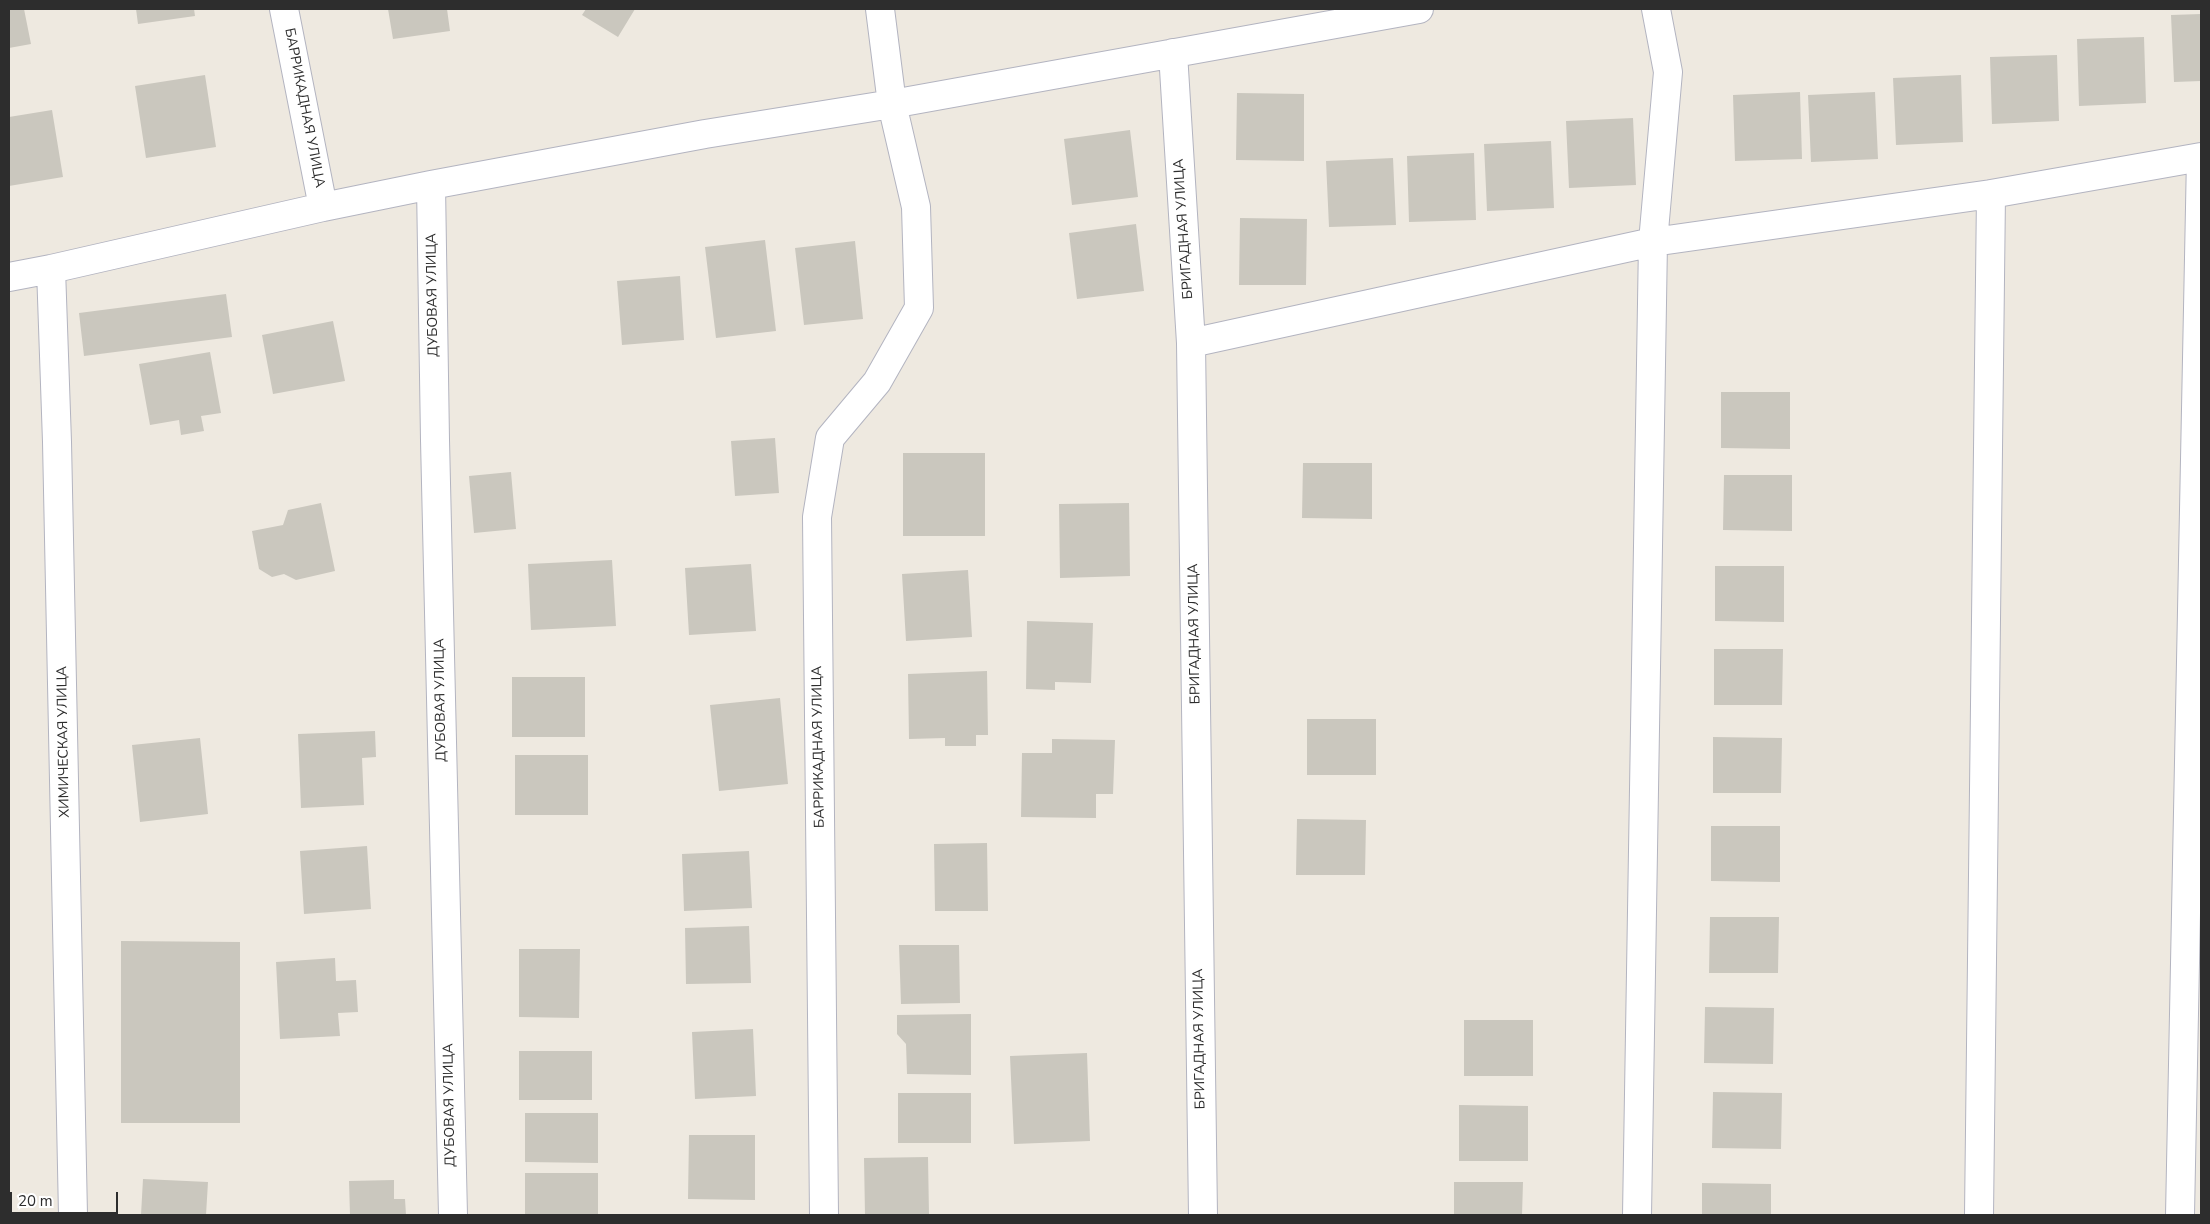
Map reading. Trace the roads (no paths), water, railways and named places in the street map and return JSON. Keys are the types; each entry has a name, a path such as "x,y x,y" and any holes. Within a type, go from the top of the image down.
{"street":[{"name":"БАРРИКАДНАЯ УЛИЦА","path":"284,9 323,207"},
{"path":"880,9 892,104"},
{"path":"9,277 51,270 323,207 431,185 705,134 892,104 1419,9"},
{"path":"1638,1215 1653,242 1668,72 1656,9"},
{"name":"БРИГАДНАЯ УЛИЦА","path":"1173,53 1191,342 1203,1215"},
{"name":"БАРРИКАДНАЯ УЛИЦА","path":"824,1215 817,517 830,438 877,382 919,308 916,207 892,104"},
{"path":"1191,342 1653,242 1991,194 2201,157 2180,1215"},
{"name":"ДУБОВАЯ УЛИЦА","path":"431,185 453,1215"},
{"path":"1979,1215 1991,194"},
{"name":"ХИМИЧЕСКАЯ УЛИЦА","path":"51,270 58,461 73,1215"}]}
